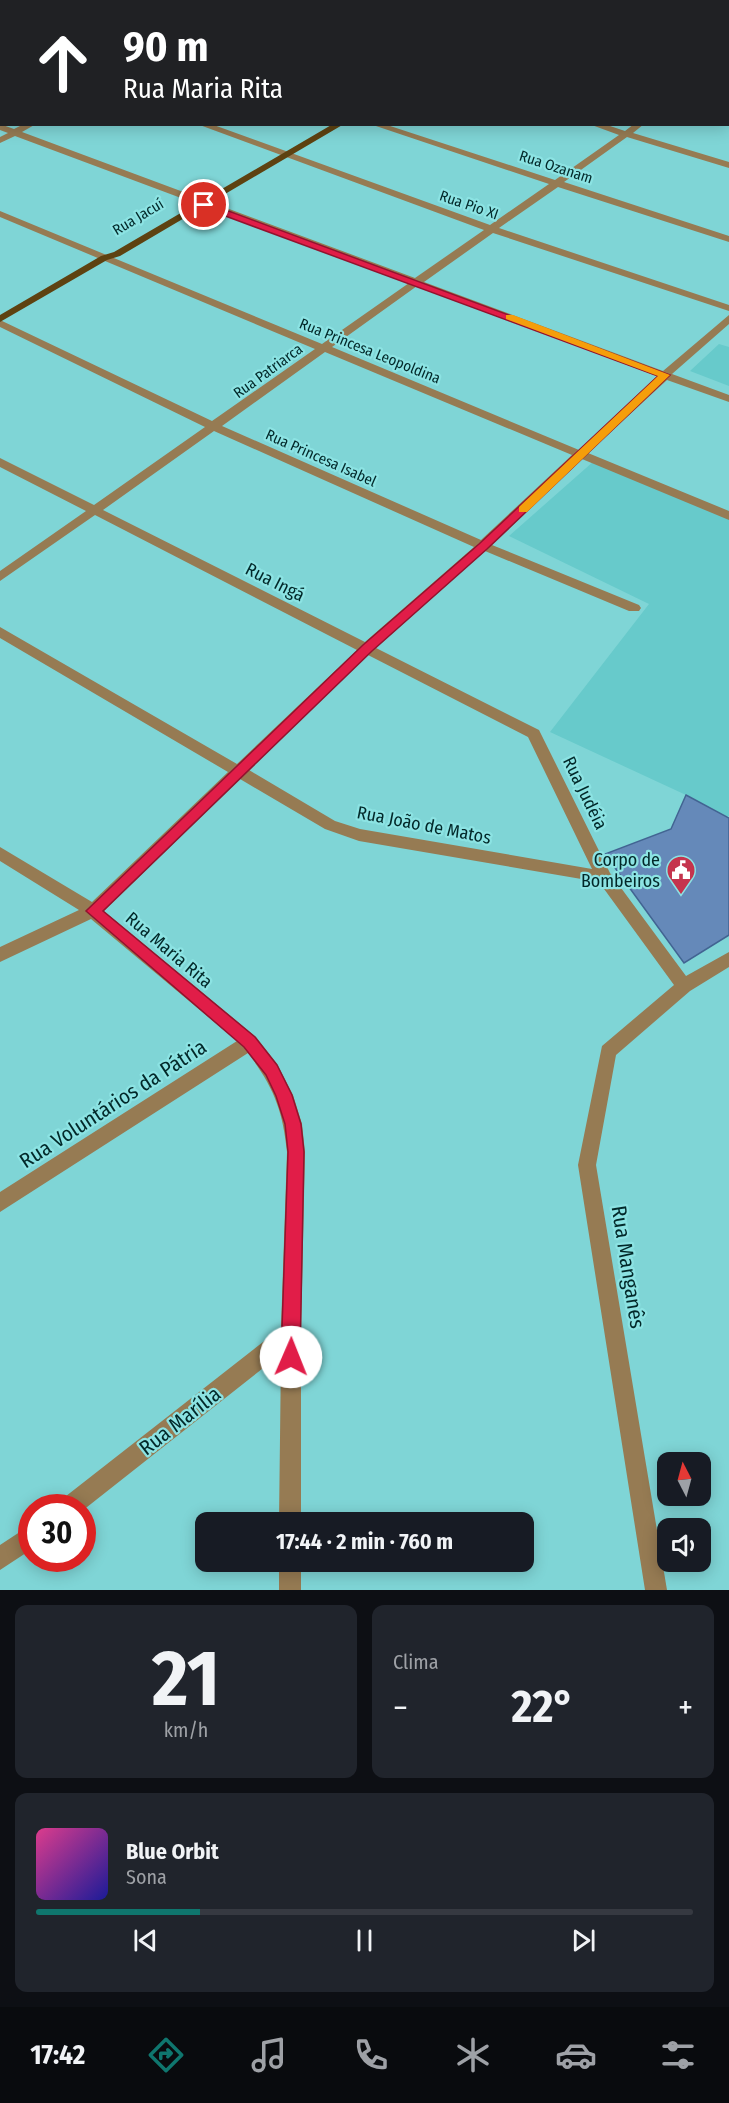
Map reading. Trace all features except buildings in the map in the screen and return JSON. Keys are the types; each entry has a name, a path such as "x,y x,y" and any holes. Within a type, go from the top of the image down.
{"main road":[{"name":"Rua Jacuí","path":"0,321 104,258 117,254 199,203 249,178 253,173 336,126"}],"street":[{"path":"0,140 28,126"},
{"name":"Rua Pio XI","path":"206,126 494,230 729,308"},
{"name":"Rua Ozanam","path":"380,126 729,239"},
{"path":"600,126 729,165"},
{"name":"Rua Patriarca","path":"0,577 215,428 637,126"},
{"path":"0,127 729,399"},
{"name":"Rua Princesa Leopoldina","path":"0,214 729,516"},
{"path":"0,955 93,911 367,648 483,546 729,318"},
{"name":"Rua Princesa Isabel","path":"0,321 215,428 483,546 634,608"},
{"name":"Rua Ingá","path":"0,462 534,734"},
{"name":"Rua João de Matos","path":"0,632 330,825 359,835 604,877"},
{"name":"Rua Judéia","path":"534,734 604,877 684,986"},
{"name":"Rua Maria Rita","path":"0,853 93,911 249,1042 271,1070 284,1095 293,1124 296,1152 291,1333 290,1512"},
{"name":"Rua Manganês","path":"656,1590 587,1165 608,1051 684,986 729,959"},
{"name":"Rua Voluntários da Pátria","path":"0,1203 249,1042"},
{"name":"Rua Marília","path":"87,1494 291,1333"},
{"path":"0,1559 18,1546"},
{"path":"290,1572 290,1590"}],"shaded area":[{"path":"719,344 729,347 729,386 690,371"},
{"path":"594,461 729,517 729,816 550,732 649,604 509,536"}],"slow traffic":[{"path":"510,317 665,375 523,509"}],"place":[{"name":"Corpo de Bombeiros","path":"681,896"}],"route":[{"path":"204,205 665,375 483,546 367,648 93,911 249,1042 271,1070 284,1095 293,1124 296,1152 291,1357"}]}
